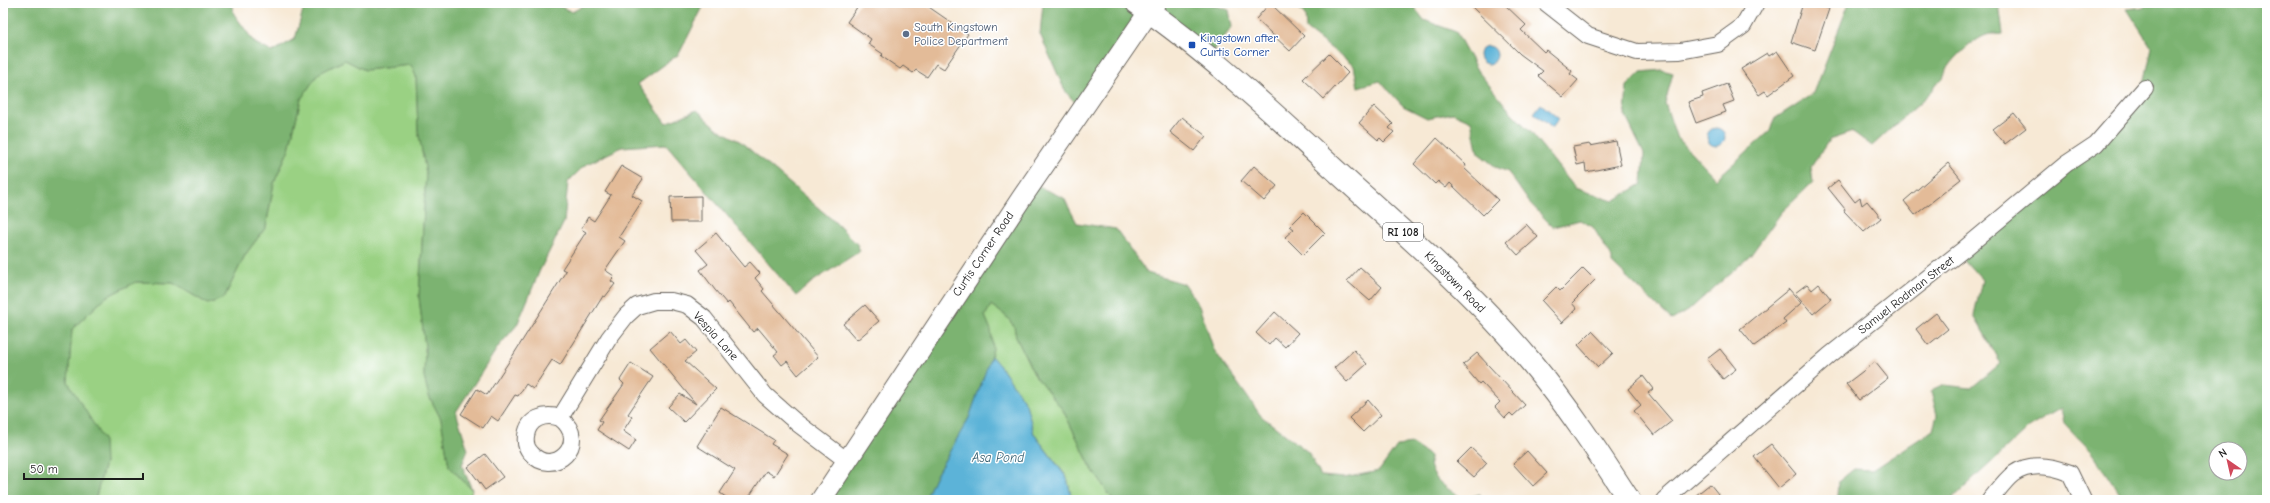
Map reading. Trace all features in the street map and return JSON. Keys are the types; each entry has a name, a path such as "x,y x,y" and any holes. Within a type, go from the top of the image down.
{"main road":[{"name":"Kingstown Road","path":"1148,6 1190,40 1277,117 1432,258 1493,320 1552,388 1591,440 1629,500"}],"street":[{"path":"1546,3 1588,36 1637,52 1680,51 1718,44 1743,26 1756,3"},
{"name":"Curtis Corner Road","path":"821,500 846,460 1148,6"},
{"name":"Samuel Rodman Street","path":"1664,500 1830,355 1964,249 2066,164 2096,144 2145,88"},
{"name":"Vespia Lane","path":"560,418 609,338 626,316 637,306 654,300 671,301 687,305 704,318 765,395 797,423 846,460"},
{"path":"1990,500 2013,474 2038,466 2054,467 2070,473 2083,500"}],"green space":[{"path":"3,3 231,3 234,14 255,43 272,52 295,39 305,3 553,3 572,12 588,3 705,3 679,54 638,84 666,123 697,110 718,129 741,142 835,222 857,244 860,251 812,282 796,296 666,144 622,147 585,165 568,182 564,222 540,270 517,325 498,347 456,412 468,450 462,465 472,490 449,466 441,419 429,396 424,377 425,347 419,297 426,173 418,130 416,76 411,65 365,70 345,60 318,74 301,99 289,149 274,183 266,227 245,255 224,298 208,304 173,283 136,282 106,297 72,329 68,382 104,441 105,463 95,500 3,500"},
{"path":"1043,3 1207,3 1229,10 1232,27 1212,53 1154,14 1079,107 1065,91 1040,34"},
{"path":"1295,3 1411,3 1424,20 1456,32 1477,70 1510,111 1530,131 1575,188 1613,201 1642,184 1644,154 1625,115 1627,86 1641,72 1662,70 1673,73 1665,103 1676,136 1716,179 1770,131 1774,119 1814,93 1849,3 1999,3 2003,34 1991,34 1977,39 1955,59 1949,66 1943,79 1937,83 1932,91 1872,146 1853,132 1829,140 1811,167 1813,182 1781,213 1750,256 1690,309 1672,320 1612,263 1612,258 1593,227 1580,220 1553,227 1529,202 1508,172 1496,167 1478,153 1471,121 1453,113 1427,118 1403,106 1380,81 1358,87 1354,66 1306,29 1305,15"},
{"path":"2148,3 2267,3 2267,500 2124,500 2093,453 2064,423 2061,408 2028,428 1951,500 1835,500 1838,496 1839,481 1854,469 1872,470 1933,430 1937,415 1931,391 1944,385 1971,388 2001,363 1974,316 1982,280 1958,253 2099,138 2144,84 2152,48 2127,9 2144,7"},
{"path":"345,60 365,70 411,65 416,76 418,130 426,173 419,297 425,347 424,377 429,396 441,419 449,466 472,490 469,500 95,500 105,463 68,382 72,329 106,297 136,282 173,283 208,304 224,298 245,255 266,227 274,183 289,149 301,99 317,74"},
{"path":"1033,184 1064,198 1077,223 1116,229 1147,273 1185,284 1199,306 1214,350 1261,416 1308,452 1321,476 1344,478 1379,471 1397,446 1412,444 1430,456 1432,471 1439,482 1463,499 1480,494 1482,500 1113,500 1092,469 1063,410 1034,374 1016,337 1014,326 1006,316 991,305 985,316 991,330 993,349 988,366 969,418 935,477 925,500 813,500"},
{"path":"991,305 1006,316 1014,326 1016,337 1034,374 1063,410 1092,469 1113,500 1072,500 1067,477 1034,434 1026,404 1003,370 991,356 993,346 992,336 985,316"}],"water":[{"path":"1488,46 1494,49 1497,55 1494,61 1488,64 1482,61 1479,55 1482,49"},
{"path":"1541,104 1559,119 1552,128 1534,113"},
{"path":"1716,128 1722,131 1725,137 1722,143 1716,146 1710,143 1707,137 1710,131"},
{"name":"Asa Pond","path":"991,356 1003,370 1026,404 1034,434 1067,478 1072,500 925,500 935,477 969,418"}],"building":[{"path":"860,3 923,3 968,34 944,69 936,64 927,77 916,70 913,73 903,66 900,69 881,56 883,54 868,44 871,39 847,22"},
{"path":"1270,3 1304,36 1290,51 1256,19"},
{"path":"1468,3 1503,3 1526,25 1521,30 1544,52 1546,50 1572,71 1570,74 1578,80 1563,97 1538,76 1543,71 1520,54"},
{"path":"1803,3 1813,3 1829,9 1815,50 1791,42"},
{"path":"1777,51 1794,76 1768,95 1765,91 1759,95 1741,69 1767,53 1769,56"},
{"path":"1329,54 1348,73 1324,99 1303,79"},
{"path":"1727,84 1734,101 1723,105 1726,112 1696,123 1688,102 1703,97 1702,93"},
{"path":"1374,106 1393,124 1389,128 1394,132 1384,142 1380,138 1378,140 1359,123"},
{"path":"2014,113 2026,128 2005,144 1993,129"},
{"path":"1182,117 1206,136 1194,151 1170,132"},
{"path":"1437,138 1466,165 1464,168 1498,200 1483,215 1450,183 1446,188 1438,181 1435,184 1414,164"},
{"path":"1616,141 1621,165 1586,172 1585,163 1577,165 1573,147 1590,144 1590,146"},
{"path":"1948,163 1961,179 1915,215 1904,201"},
{"path":"621,166 643,179 632,195 642,201 619,237 625,241 605,270 614,276 611,281 615,284 605,297 603,296 560,365 552,360 533,389 526,384 518,396 515,395 498,421 491,416 483,428 461,414 477,389 487,395 512,357 566,271 562,269 586,232 581,229 588,217 594,221 611,195 605,192"},
{"path":"1254,166 1277,186 1264,201 1241,181"},
{"path":"1838,180 1855,202 1860,198 1862,205 1867,201 1881,218 1864,232 1844,211 1845,209 1828,188"},
{"path":"701,196 701,222 671,222 670,197"},
{"path":"1304,212 1325,233 1303,255 1285,237 1294,229 1290,226"},
{"path":"1526,224 1538,237 1518,255 1506,242"},
{"path":"716,233 744,267 750,262 760,273 755,278 764,289 762,291 818,357 798,375 787,361 782,365 774,355 778,352 758,328 753,332 729,302 727,304 715,290 700,270 708,264 696,250"},
{"path":"1360,267 1382,287 1370,301 1347,281"},
{"path":"1583,268 1595,280 1572,303 1577,309 1562,323 1542,301 1556,287 1560,291"},
{"path":"1807,284 1812,290 1819,284 1831,299 1813,314 1795,293"},
{"path":"1789,289 1801,303 1783,319 1786,323 1754,346 1740,329"},
{"path":"865,305 879,321 857,340 843,324"},
{"path":"1275,312 1298,333 1285,347 1275,338 1269,345 1256,333"},
{"path":"1936,313 1948,329 1928,345 1916,329"},
{"path":"670,331 681,344 686,340 696,352 685,361 716,389 684,422 668,407 680,394 696,404 650,348"},
{"path":"1592,331 1613,353 1598,367 1578,345"},
{"path":"1720,349 1736,369 1723,379 1707,359"},
{"path":"1354,350 1367,364 1347,382 1334,368"},
{"path":"1477,353 1525,405 1513,416 1510,413 1505,418 1495,407 1500,402 1481,382 1479,384 1463,365"},
{"path":"1875,362 1888,378 1859,400 1846,384"},
{"path":"631,363 653,377 628,414 632,417 623,431 636,440 629,451 597,430 602,422 599,420 624,384 620,380"},
{"path":"1643,376 1653,389 1648,393 1672,421 1654,435 1634,411 1641,405 1628,389"},
{"path":"1368,400 1381,415 1363,432 1349,418"},
{"path":"721,407 774,440 771,444 788,454 774,476 766,471 747,500 730,500 720,493 735,470 697,446"},
{"path":"1771,444 1796,474 1779,488 1754,457"},
{"path":"1471,448 1487,463 1474,477 1457,462"},
{"path":"1527,451 1547,473 1533,486 1513,464"},
{"path":"485,454 503,477 485,490 468,467"},
{"path":"1710,484 1723,500 1690,500"}],"place":[{"name":"South Kingstown Police Department","path":"906,34"},
{"name":"Kingstown after Curtis Corner","path":"1192,45"}]}
